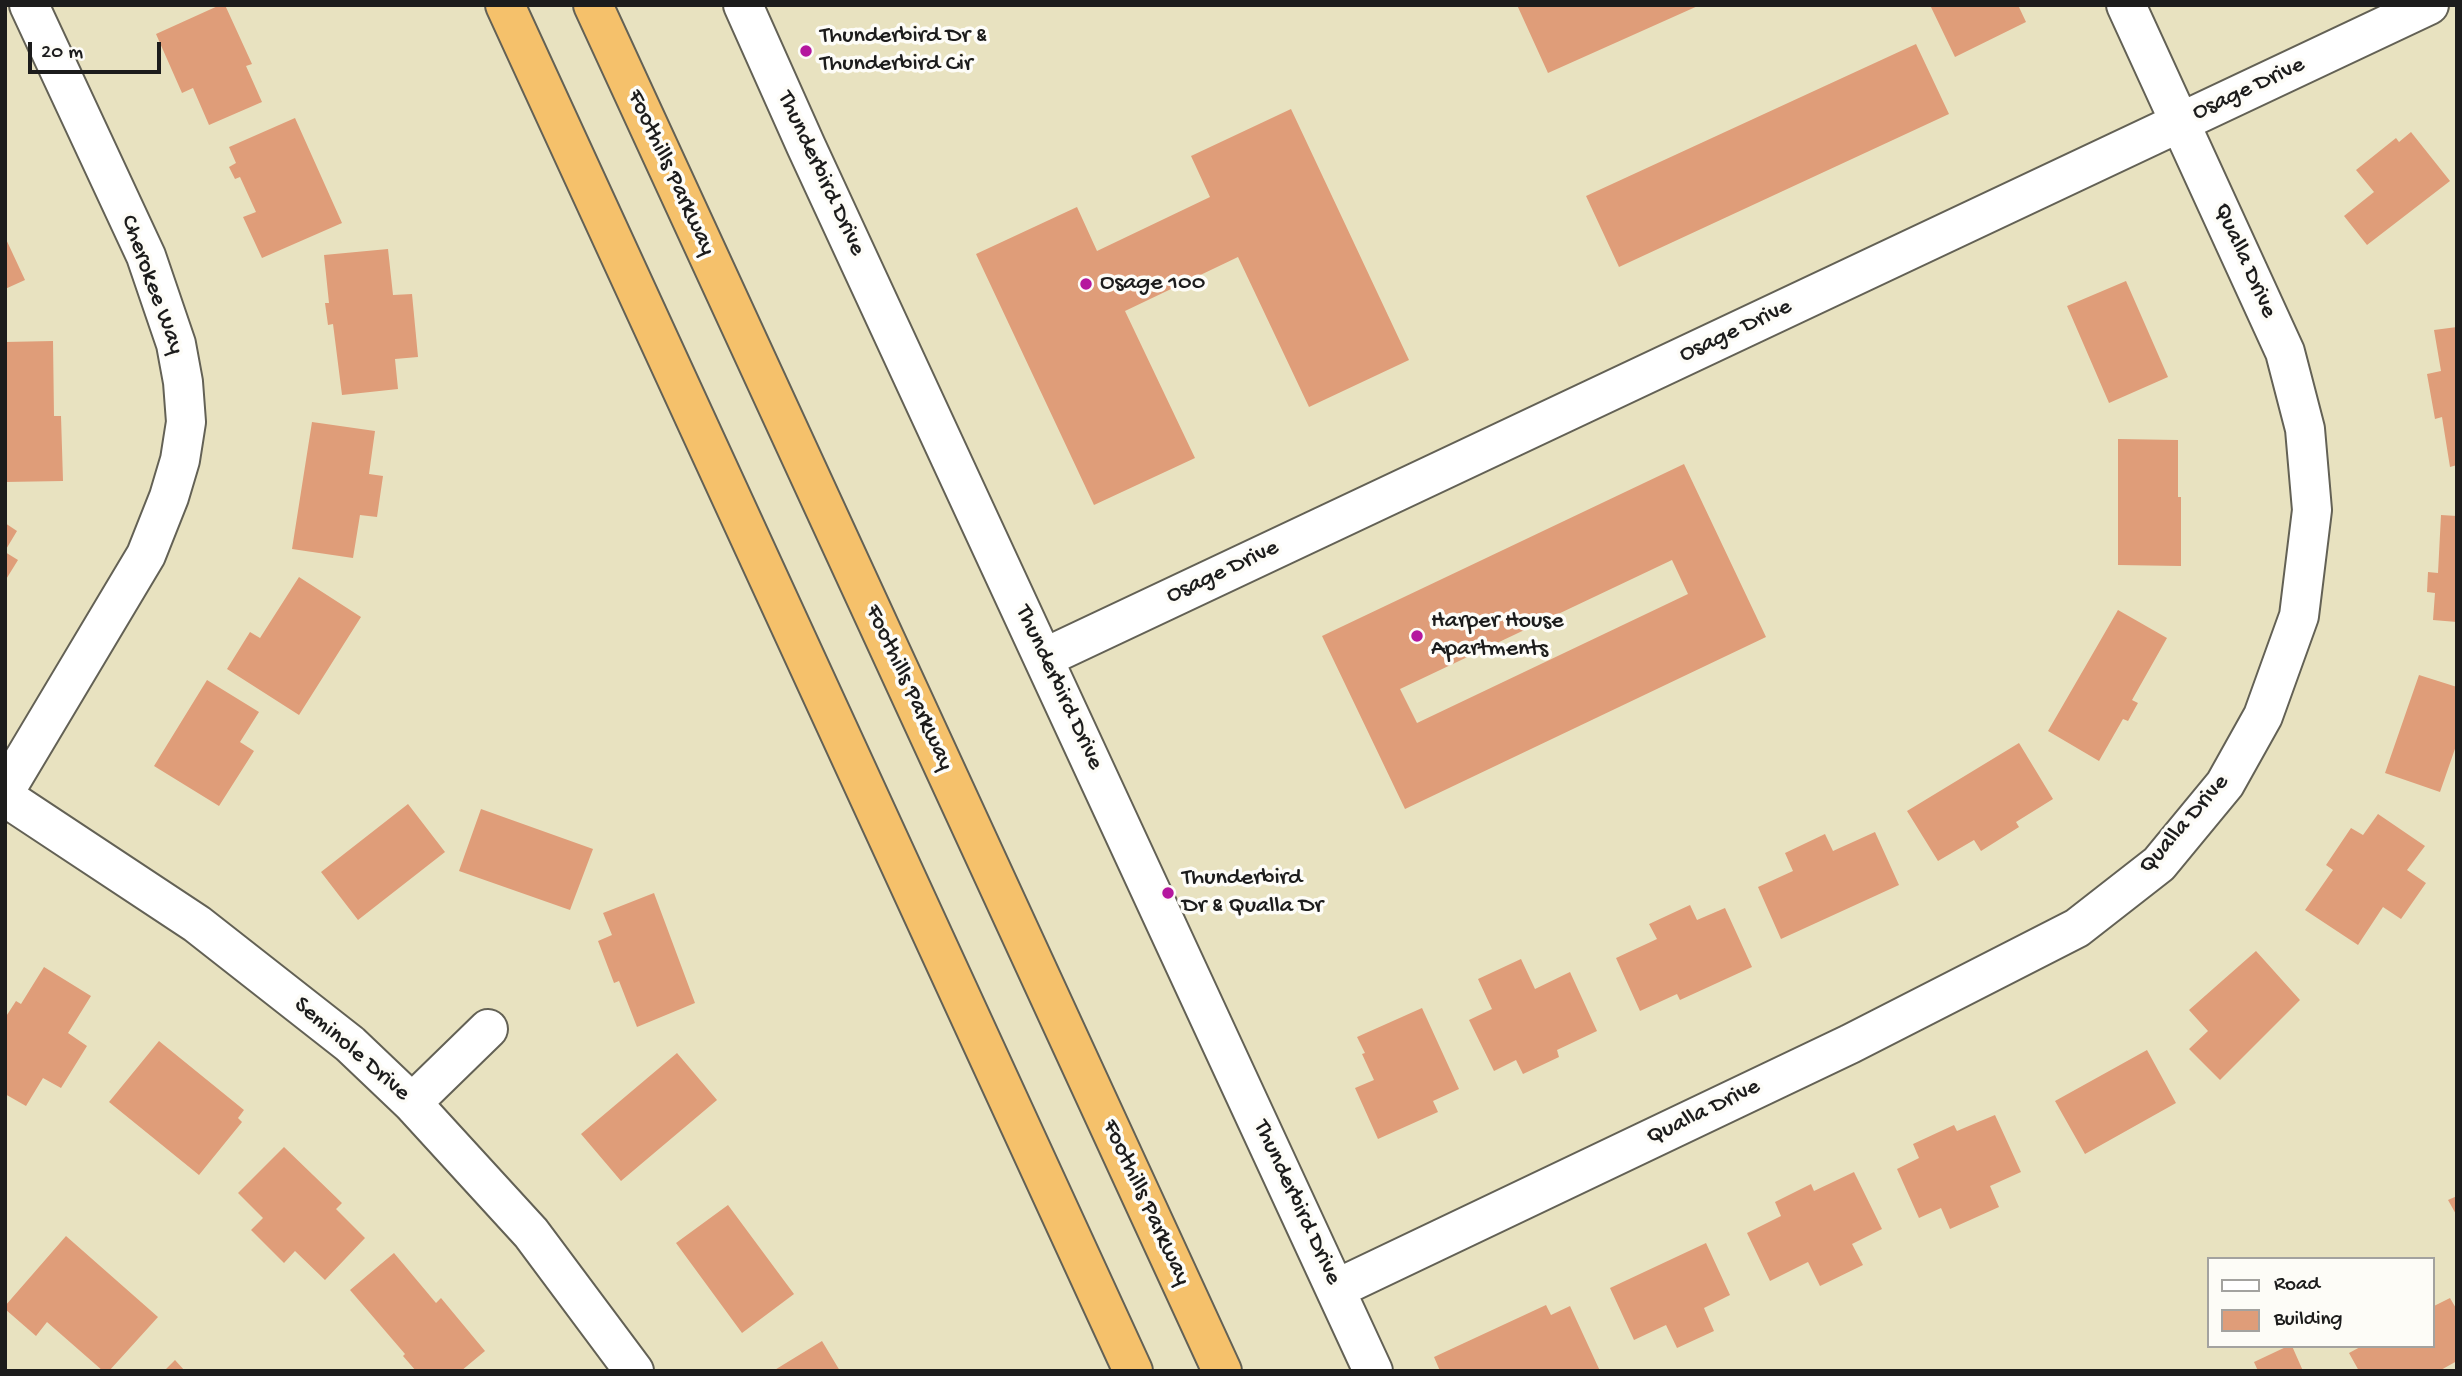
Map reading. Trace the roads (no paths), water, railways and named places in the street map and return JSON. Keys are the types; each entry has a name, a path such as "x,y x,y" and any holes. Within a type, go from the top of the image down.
{"highway":[{"path":"505,5 1133,1371"},
{"name":"Foothills Parkway","path":"593,5 1222,1371"}],"street":[{"name":"Cherokee Way","path":"5,791 146,555 169,498 180,460 186,422 183,382 176,344 146,256 29,5"},
{"name":"Thunderbird Drive","path":"743,5 1373,1371"},
{"name":"Qualla Drive","path":"1336,1289 1837,1050 2077,929 2158,864 2225,784 2263,716 2299,616 2312,510 2305,429 2285,352 2126,5"},
{"name":"Osage Drive","path":"1044,659 2429,5"},
{"name":"Seminole Drive","path":"5,797 197,924 350,1044 412,1103 531,1233 634,1371"},
{"path":"412,1103 488,1029"}],"place":[{"name":"Thunderbird Dr & Thunderbird Cir","path":"806,51"},
{"name":"Osage 100","path":"1086,284"},
{"name":"Harper House Apartments","path":"1417,636"},
{"name":"Thunderbird Dr & Qualla Dr","path":"1168,893"}]}
